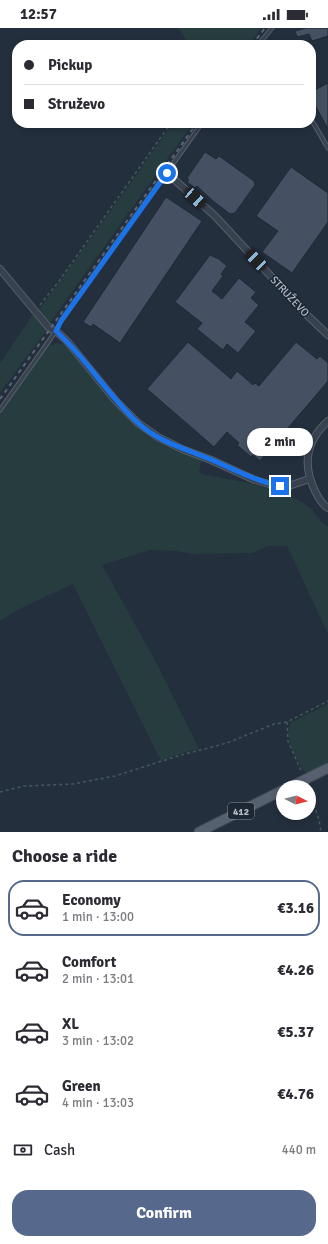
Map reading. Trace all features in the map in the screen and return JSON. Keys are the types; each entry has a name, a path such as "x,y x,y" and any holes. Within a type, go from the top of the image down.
{"main road":[{"path":"305,779 328,768"},
{"name":"412","path":"199,832 276,794"}],"street":[{"name":"STRUŽEVO","path":"167,173 215,216 306,314 328,335"},
{"path":"0,269 50,329 56,331 67,341 116,401 138,423 158,437 182,449 211,460 255,480 269,484 286,487 309,479"},
{"path":"328,421 319,429 312,440 308,452 307,467 309,479 317,494 328,508"}],"lane":[{"path":"262,40 272,28"},
{"path":"0,410 198,128"},
{"path":"316,128 328,148"}],"path":[{"path":"35,312 59,281 167,128"},
{"path":"0,792 24,786 73,784 115,776 178,756 228,743 274,724 287,722 328,701"},
{"path":"287,722 288,741 305,779"},
{"path":"316,811 321,832"}],"green space":[{"path":"178,28 261,28 253,40 186,40"},
{"path":"169,128 189,128 49,324 38,311"},
{"path":"34,313 47,329 0,393 0,363"},
{"path":"56,343 65,344 134,423 158,440 202,460 199,471 202,474 257,485 285,494 309,507 328,527 328,634 287,546 267,546 252,553 193,554 176,551 150,550 102,565 158,666 199,749 161,761 73,584 15,611 0,621 0,414 44,352 49,346"},
{"path":"328,704 328,762 306,773 293,752 289,739 289,728 292,722"}],"building":[{"path":"306,28 328,28 328,36 312,40 309,34 297,37 295,31"},
{"path":"328,83 328,129 316,107 316,89"},
{"path":"205,152 216,159 219,156 254,181 255,185 235,213 230,214 197,186 195,188 187,182 189,180 187,178"},
{"path":"291,167 328,193 328,222 292,273 262,252 278,231 256,216"},
{"path":"166,197 202,221 120,343 93,324 91,327 83,322"},
{"path":"210,255 219,259 227,266 221,274 223,276 212,291 222,299 239,278 256,292 251,298 259,305 245,322 256,331 238,353 227,344 223,350 197,329 202,323 175,302"},
{"path":"188,342 231,379 237,371 253,385 255,383 259,386 296,342 317,359 320,356 328,363 328,381 260,461 253,455 251,457 237,445 239,443 227,432 214,447 147,389"}],"railway":[{"path":"256,40 265,28"},
{"path":"0,399 193,128"}],"route":[{"path":"167,173 61,321 56,331 67,341 116,401 138,423 158,437 182,449 211,460 255,480 280,486"}]}
